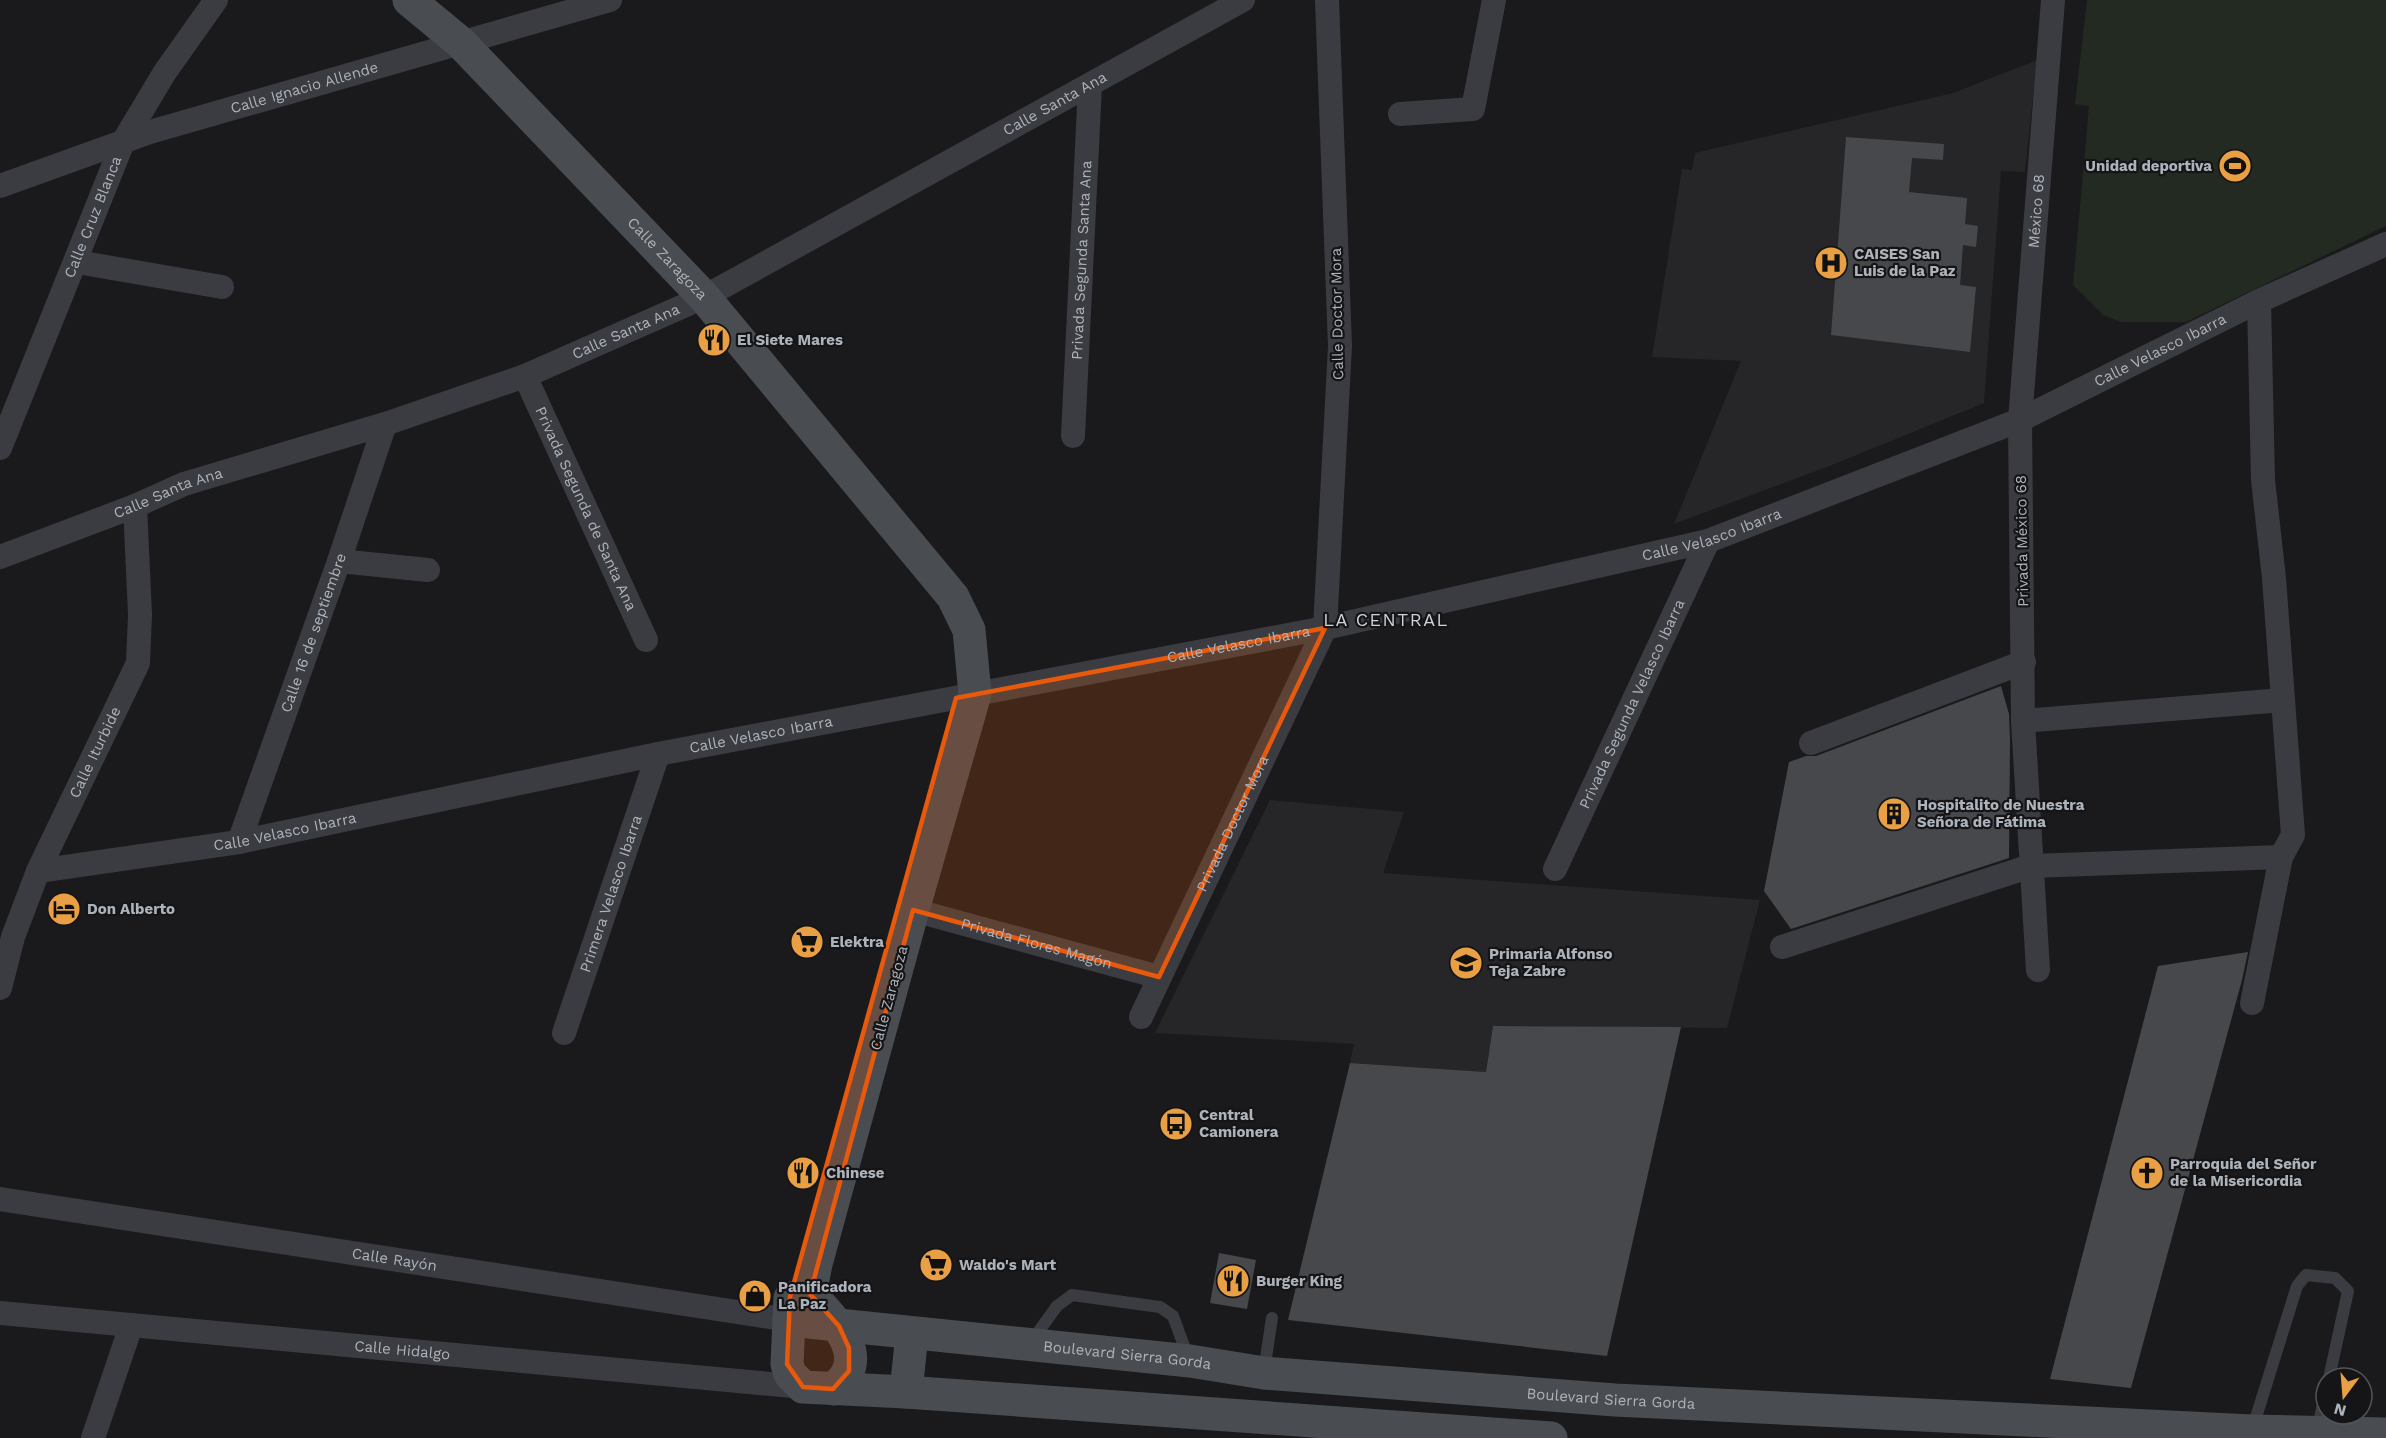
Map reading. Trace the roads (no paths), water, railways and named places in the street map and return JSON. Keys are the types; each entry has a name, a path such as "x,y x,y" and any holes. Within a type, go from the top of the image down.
{"main road":[{"name":"Calle Zaragoza","path":"409,0 461,44 704,297 953,597 969,630 971,661 966,696 810,1294 839,1326"},
{"name":"Calle Zaragoza","path":"789,1320 790,1297 966,696"},
{"name":"Boulevard Sierra Gorda","path":"789,1320 1190,1361 1264,1373 1615,1400 2252,1431 2386,1434"},
{"path":"789,1320 787,1364 795,1382 818,1388 906,1392 1264,1418 1335,1431 1551,1438"},
{"path":"818,1388 843,1381 849,1371 851,1360 849,1348 839,1326"},
{"path":"906,1392 912,1334"},
{"path":"1264,1373 1264,1418"}],"street":[{"name":"Calle Cruz Blanca","path":"0,448 77,262 123,142 165,72 216,0"},
{"name":"Calle Ignacio Allende","path":"0,186 150,132 610,0"},
{"name":"Calle Santa Ana","path":"0,557 135,506 184,484 386,424 525,376 704,297 1243,0"},
{"name":"Calle Doctor Mora","path":"1325,628 1340,345 1327,0"},
{"path":"1400,114 1473,109 1494,0"},
{"name":"México 68","path":"2020,420 2053,0"},
{"name":"Privada Segunda Santa Ana","path":"1072,436 1090,85"},
{"name":"Calle Velasco Ibarra","path":"38,871 239,842 658,753 1325,628 1708,541 2020,420 2259,301 2386,244"},
{"path":"77,262 222,287"},
{"path":"2252,1003 2282,857 2293,835 2274,578 2263,480 2259,301"},
{"name":"Privada Segunda de Santa Ana","path":"525,376 646,640"},
{"name":"Privada México 68","path":"2020,420 2023,721 2038,970"},
{"name":"Calle 16 de septiembre","path":"239,842 386,424"},
{"name":"Calle Iturbide","path":"0,988 13,937 38,871 138,663 140,614 135,506"},
{"name":"Privada Segunda Velasco Ibarra","path":"1555,869 1708,541"},
{"path":"339,561 428,570"},
{"name":"Privada Doctor Mora","path":"1140,1017 1325,628"},
{"path":"1811,744 2024,662"},
{"path":"2023,721 2283,700"},
{"name":"Primera Velasco Ibarra","path":"564,1033 658,753"},
{"path":"1782,947 2031,866 2282,857"},
{"name":"Privada Flores Magón","path":"912,910 1159,977"},
{"name":"Calle Rayón","path":"0,1199 789,1320"},
{"name":"Calle Hidalgo","path":"0,1313 818,1388"},
{"path":"93,1438 131,1326"}],"lane":[{"path":"2252,1431 2297,1286 2306,1275 2335,1278 2348,1291 2332,1366"},
{"path":"1029,1346 1057,1305 1072,1295 1160,1307 1173,1316 1190,1361"},
{"path":"1264,1373 1272,1318"},
{"path":"2317,1432 2318,1426"}],"place":[{"name":"Unidad deportiva","path":"2235,166"},
{"name":"CAISES San Luis de la Paz","path":"1831,263"},
{"name":"El Siete Mares","path":"714,340"},
{"name":"Hospitalito de Nuestra Señora de Fátima","path":"1894,814"},
{"name":"Don Alberto","path":"64,909"},
{"name":"Elektra","path":"807,942"},
{"name":"Primaria Alfonso Teja Zabre","path":"1466,963"},
{"name":"Central Camionera","path":"1176,1124"},
{"name":"Chinese","path":"803,1173"},
{"name":"Parroquia del Señor de la Misericordia","path":"2147,1173"},
{"name":"Waldo's Mart","path":"936,1265"},
{"name":"Burger King","path":"1233,1281"},
{"name":"Panificadora La Paz","path":"755,1296"}],"district":[{"name":"LA CENTRAL","path":"1386,619"}]}
